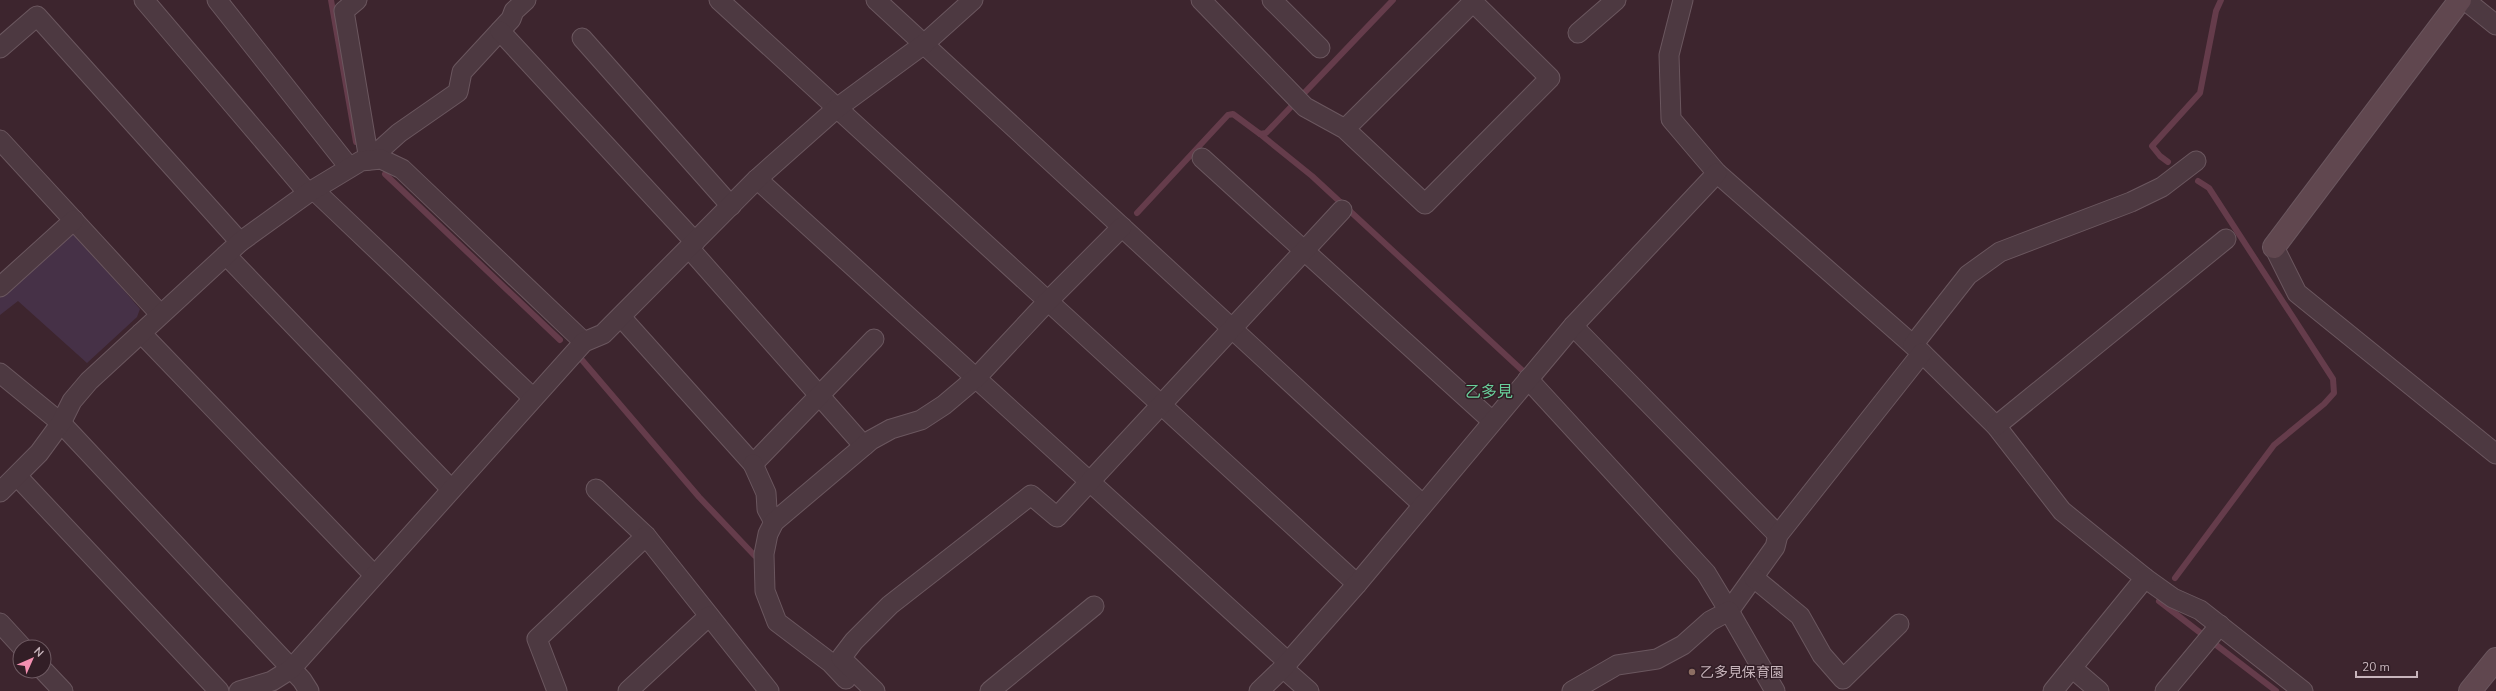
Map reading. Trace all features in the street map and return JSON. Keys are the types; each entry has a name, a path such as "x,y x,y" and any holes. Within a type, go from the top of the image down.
{"street":[{"path":"144,0 311,191 533,398"},
{"path":"217,0 350,167"},
{"path":"357,0 344,11 369,160"},
{"path":"369,160 398,132 458,92 462,72 511,19 514,11 526,0"},
{"path":"719,0 1357,584"},
{"path":"876,0 1422,504"},
{"path":"239,691 272,681 291,669 584,342 603,334 757,179 837,108 924,44 973,0"},
{"path":"1201,0 1305,107 1345,129 1425,204 1550,78 1473,2 1345,129"},
{"path":"1272,0 1320,48"},
{"path":"1578,33 1616,0"},
{"path":"1683,0 1669,55 1671,119 1717,174 1917,349 1996,426 2062,510 2145,578 2173,598 2200,610 2212,635 2303,691"},
{"path":"2460,0 2274,247 2297,293 2496,454"},
{"path":"2465,0 2496,25"},
{"path":"0,48 34,8 240,242"},
{"path":"500,31 692,245 864,446"},
{"path":"582,38 731,206"},
{"path":"2,146 74,220 160,314"},
{"path":"1202,158 1492,421"},
{"path":"0,492 39,453 60,423 72,401 89,381 160,314 240,242 311,191 360,161 380,159 402,169 584,342"},
{"path":"1572,691 1617,665 1656,659 1683,645 1710,621 1729,611 1775,547 1778,535 1917,349 1968,275 2000,252 2131,202 2162,187 2196,161"},
{"path":"1259,691 1285,665 1357,584 1422,504 1573,326 1717,174"},
{"path":"757,179 1090,482 1285,665 1309,691"},
{"path":"875,691 842,658 854,641 890,605 1031,495 1057,517 1342,210"},
{"path":"0,287 74,220"},
{"path":"859,691 831,663 777,622 765,591 764,554 768,534 774,522 864,446 891,429 921,420 944,405 976,378 1048,301 1122,227"},
{"path":"1996,426 2226,238"},
{"path":"226,255 451,489"},
{"path":"621,317 753,464 766,493 767,509 774,522"},
{"path":"1573,326 1778,535"},
{"path":"141,333 374,575"},
{"path":"753,464 874,339"},
{"path":"0,373 60,423 291,669 309,691"},
{"path":"1528,379 1706,572 1775,691"},
{"path":"17,476 219,691"},
{"path":"596,489 646,536 769,691"},
{"path":"557,691 537,639 646,536"},
{"path":"1754,578 1800,616 1822,655 1843,679 1899,624"},
{"path":"2053,691 2145,578"},
{"path":"990,691 1094,606"},
{"path":"628,691 709,616"},
{"path":"0,623 15,639"},
{"path":"2165,691 2212,635"},
{"path":"2470,691 2496,659"},
{"path":"2072,668 2099,691"},
{"path":"52,679 63,691"}],"shaded area":[{"path":"72,230 140,309 137,317 87,363 18,301 0,315 0,296"}],"waterway":[{"path":"331,0 356,142"},
{"path":"1137,213 1228,115 1233,114 1260,134 1266,133 1393,0"},
{"path":"2168,162 2160,156 2152,146 2200,93 2216,11 2221,0"},
{"path":"1260,134 1312,176 1524,372"},
{"path":"385,174 560,340"},
{"path":"2175,578 2274,445 2324,404 2334,393 2333,379 2209,188 2198,181"},
{"path":"582,360 699,497 755,556"},
{"path":"2159,601 2276,691"}],"place":[{"name":"乙多見保育園","path":"1692,672"}],"district":[{"name":"乙多見","path":"1489,391"}]}
